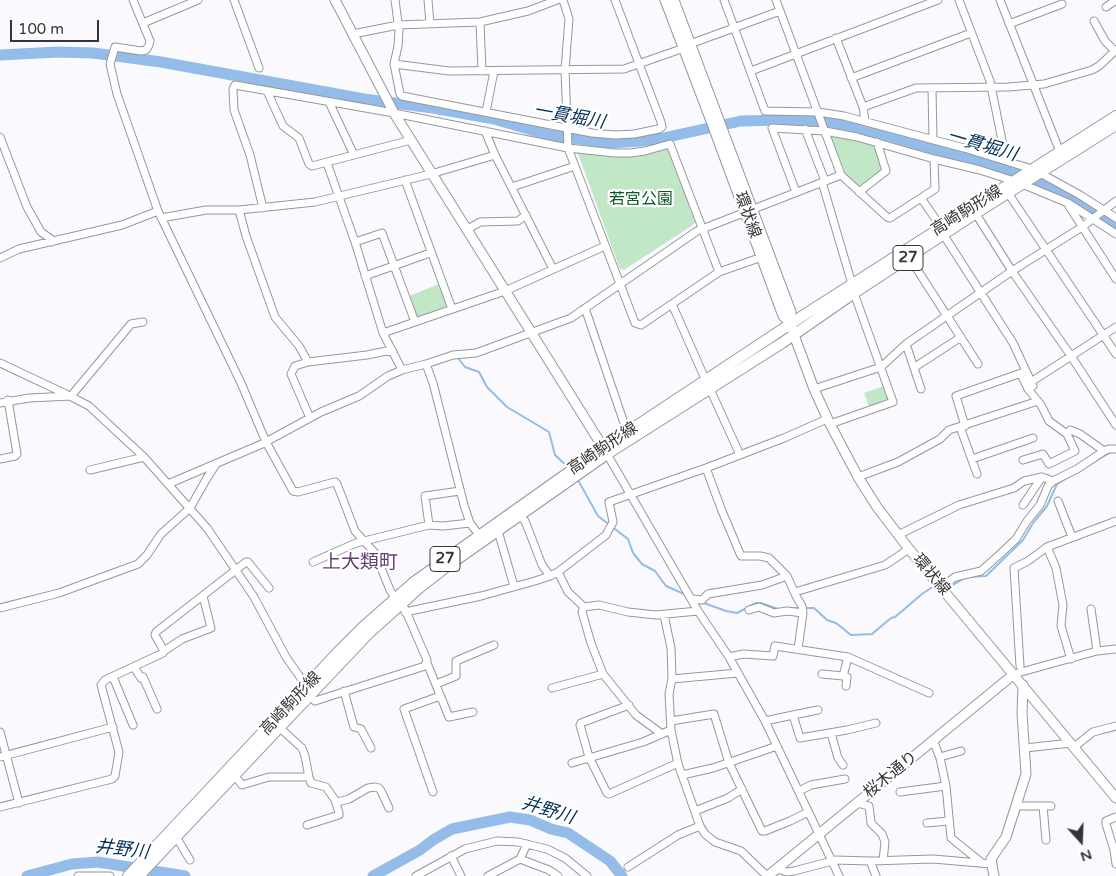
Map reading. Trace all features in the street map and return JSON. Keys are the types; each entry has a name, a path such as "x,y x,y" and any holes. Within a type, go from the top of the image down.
{"main road":[{"name":"高崎駒形線","path":"1035,172 1060,152 1116,116"},
{"name":"高崎駒形線","path":"173,833 235,776 280,728 363,627 400,605 446,567 520,516 627,432 794,335 853,288 1035,172 1116,125"},
{"name":"高崎駒形線","path":"974,210 1008,193 1019,182"},
{"name":"高崎駒形線","path":"400,605 414,582 479,535 708,385 791,323 909,257 942,231"},
{"name":"高崎駒形線","path":"153,856 308,692"},
{"name":"27","path":"128,876 153,856"},
{"name":"27","path":"139,876 153,856"}],"street":[{"path":"133,0 150,41 147,48 141,51 115,47 111,62 117,94 160,215 266,442 295,492 335,482 340,490 355,531 375,553 390,590 400,605 427,660 449,717 473,712"},
{"path":"142,23 198,0"},
{"path":"234,0 260,68"},
{"path":"337,0 352,34 430,174 605,451 698,611 729,657 765,721 839,876"},
{"path":"395,0 398,46 394,64 402,96 567,128 615,135 634,134 662,127 615,0"},
{"path":"428,0 430,24"},
{"path":"352,34 398,25 480,22 522,12 556,0"},
{"path":"563,0 569,19 565,70 568,148 635,323 638,325 718,272 762,257"},
{"path":"665,0 687,46"},
{"path":"674,0 687,46"},
{"path":"724,0 765,111 818,113 865,121 1006,160 1035,172 1080,195 1116,218"},
{"path":"776,0 841,175 886,217 890,218 935,189 934,158"},
{"path":"914,0 917,8"},
{"path":"751,71 938,0"},
{"path":"959,0 991,86 1006,160"},
{"path":"1000,0 1060,152"},
{"path":"1106,7 1116,0"},
{"path":"1009,24 1062,4"},
{"path":"394,64 449,71 624,69 780,11"},
{"path":"863,108 916,88 1032,85 1053,82 1092,70 1099,66 1115,50 1105,41 1094,20"},
{"path":"480,22 482,71"},
{"path":"851,78 971,33"},
{"path":"836,38 863,108 865,121"},
{"name":"環状線","path":"687,46 749,210 791,312 794,335 814,390 858,477 909,549 1116,798"},
{"path":"486,112 494,71"},
{"path":"263,208 250,155 234,110 232,89 235,85 394,112 568,148 630,153 670,144 718,272"},
{"path":"932,88 933,140"},
{"path":"267,91 283,126 299,138 309,164 312,166 411,140"},
{"path":"330,102 354,155"},
{"path":"796,192 772,128 805,129 858,136 1019,182 1068,204 1116,234"},
{"path":"400,605 481,596 535,582 550,576 606,535 613,522 609,502 706,468 828,421 893,402 853,288 823,181 805,129"},
{"path":"485,131 495,155 553,269"},
{"path":"0,137 27,207 41,232 51,239 52,242"},
{"path":"859,192 886,171 877,142"},
{"path":"0,258 19,249 160,215 206,210 263,208 315,202 430,174 495,155"},
{"path":"327,163 383,332 402,370"},
{"path":"512,187 575,166"},
{"path":"168,484 266,442 310,418 359,396 388,376 402,370 458,354 476,352 571,318 702,228 841,175"},
{"path":"404,180 452,309"},
{"path":"1008,193 1116,354"},
{"path":"921,198 1013,343 1024,372 1049,421 1067,434 1075,451 1049,464 1043,454 1023,460"},
{"path":"814,390 880,367 906,344 946,315 1082,227 1116,201"},
{"path":"1068,204 1116,279"},
{"path":"239,210 246,236 275,317 299,346 308,362"},
{"name":"環状線","path":"749,210 762,257 783,316 791,323"},
{"path":"974,210 1012,272 1072,356 1116,425"},
{"path":"466,230 480,222 518,221 526,215"},
{"path":"354,242 382,233 415,322"},
{"path":"383,332 504,291 605,246"},
{"path":"365,276 430,253"},
{"path":"909,257 978,364"},
{"path":"672,304 740,455"},
{"path":"585,308 627,432"},
{"path":"70,396 132,324 144,322"},
{"path":"1030,385 1116,328"},
{"path":"914,367 960,337"},
{"path":"906,344 921,388"},
{"path":"310,418 291,372 295,366 308,362 392,350"},
{"path":"0,363 89,406 144,457 207,528 236,569 254,597 286,657 315,701 420,669 427,663"},
{"path":"426,364 433,383 460,491 470,523 479,535"},
{"path":"977,474 956,396 1024,372"},
{"path":"0,402 57,395 70,396"},
{"path":"0,459 17,454 8,400"},
{"path":"858,477 898,462 940,439 949,430 1038,402"},
{"path":"1067,434 1070,430 1080,434 1104,451"},
{"path":"972,459 1033,438"},
{"path":"941,587 955,578 982,571 1016,539 1040,505 1048,486 1053,481 1077,469 1104,451 1116,449"},
{"path":"90,470 144,457"},
{"path":"0,608 59,593 138,564 147,555 161,534 190,508 217,464"},
{"path":"706,468 742,556 769,558 787,576 802,606 803,613 798,649"},
{"path":"898,535 959,505 1014,488 1024,481 1042,477 1053,481"},
{"path":"1023,506 1042,477"},
{"path":"429,525 425,496 460,491"},
{"path":"1058,501 1072,537"},
{"path":"520,516 525,521 542,564 550,576"},
{"path":"1020,666 1014,568 1047,547 1116,521"},
{"path":"312,562 356,542 392,533 429,525 443,526 470,523"},
{"path":"498,531 514,586"},
{"path":"1047,547 1056,568 1062,601 1061,626 1071,659"},
{"path":"795,592 885,565 909,549"},
{"path":"164,651 155,635 156,632 236,569 248,562 270,588"},
{"path":"558,572 568,592 584,607"},
{"path":"692,599 702,600 708,594 762,586 787,576"},
{"path":"0,807 112,779 115,776 119,752 101,685 105,680 163,653 182,639 211,628 203,596"},
{"path":"584,607 599,605 628,612 664,615 698,611"},
{"path":"584,607 582,612 603,674 636,715 662,734"},
{"path":"749,610 759,607 774,613 787,611 803,613"},
{"path":"1091,609 1097,651"},
{"path":"664,615 671,648 672,679 669,694 671,730 678,763 700,826 705,834 715,842 741,850 768,876"},
{"path":"436,684 456,676 456,660 494,644"},
{"path":"729,657 743,654 773,656 775,646 848,657 929,693"},
{"path":"1014,674 1097,651 1116,649"},
{"path":"843,676 848,657"},
{"path":"134,667 140,678 143,677 157,709"},
{"path":"672,679 738,673"},
{"path":"552,688 603,674"},
{"path":"822,674 848,677 846,686"},
{"name":"桜木通り","path":"768,876 1014,674"},
{"path":"113,677 133,726"},
{"path":"987,864 1006,837 1026,774 1023,685"},
{"path":"344,691 354,727 361,729 371,748"},
{"path":"433,792 404,709 440,696"},
{"path":"629,705 580,725 589,757 607,793 609,794 678,763"},
{"path":"765,721 818,710"},
{"path":"671,721 714,714 729,763 762,830 765,831 808,812"},
{"path":"793,715 800,738 876,723"},
{"path":"1025,748 1073,745 1093,732 1116,726"},
{"path":"3,756 113,727"},
{"path":"280,728 302,748 311,783 326,787 335,800 339,813 339,815 307,825"},
{"path":"572,762 643,742 671,730"},
{"path":"0,732 3,756 19,803"},
{"path":"831,733 838,758 843,765"},
{"path":"933,740 940,757 946,786 951,838 987,864 994,876"},
{"path":"682,775 729,763 777,746"},
{"path":"940,757 961,751"},
{"path":"235,776 242,785 269,777 309,778"},
{"path":"799,791 812,785 845,779"},
{"path":"900,792 946,786"},
{"path":"335,800 337,802 349,799 368,788 375,787 382,791 389,808"},
{"path":"695,811 728,798 742,789"},
{"path":"857,803 869,806 871,824 882,834 885,842 883,860"},
{"path":"1016,806 1051,806"},
{"path":"1043,806 1046,840"},
{"path":"1116,817 1106,821 1106,824 1116,864"},
{"path":"927,822 948,821"},
{"path":"628,867 678,835 700,826"},
{"path":"173,833 190,860"},
{"path":"416,876 471,847 485,843 508,841 547,849 565,858 587,876"},
{"path":"488,876 520,859 527,844"},
{"path":"451,856 462,876"},
{"path":"520,859 549,870 558,876"},
{"path":"777,869 794,872 832,861 933,859 987,864"},
{"path":"870,861 876,876"},
{"path":"78,876 110,876"}],"green space":[{"path":"833,136 874,145 882,171 861,186 858,186 845,173 831,139"},
{"name":"若宮公園","path":"668,147 695,222 624,270 620,269 577,151 614,155"},
{"path":"439,284 447,304 445,307 417,317 407,297"},
{"path":"884,386 889,402 870,409 864,393"}],"waterway":[{"name":"一貫堀川","path":"0,55 58,52 93,53 161,62 364,99 433,108 494,119 549,135 610,143 663,138 741,121 831,122 886,135 1010,171 1044,184 1116,225"},
{"path":"458,358 465,367 479,372 487,387 507,407 549,432 555,455 569,468"},
{"path":"969,577 986,576 1023,540 1033,523 1047,506 1057,484 1111,452"},
{"path":"578,480 598,516 628,539 633,553 642,564 655,571 666,586 684,594"},
{"path":"947,586 953,585 965,578"},
{"path":"805,608 814,608 827,620 836,623 851,635 872,634 922,594 931,588 937,587"},
{"path":"704,603 737,613 756,603 778,609"},
{"path":"788,608 800,608"},
{"name":"井野川","path":"373,876 420,850 452,829 510,817 530,820 551,829 568,833 610,861 622,876"},
{"name":"井野川","path":"27,876 72,864 98,862 185,876"}],"district":[{"name":"上大類町","path":"360,563"}]}
